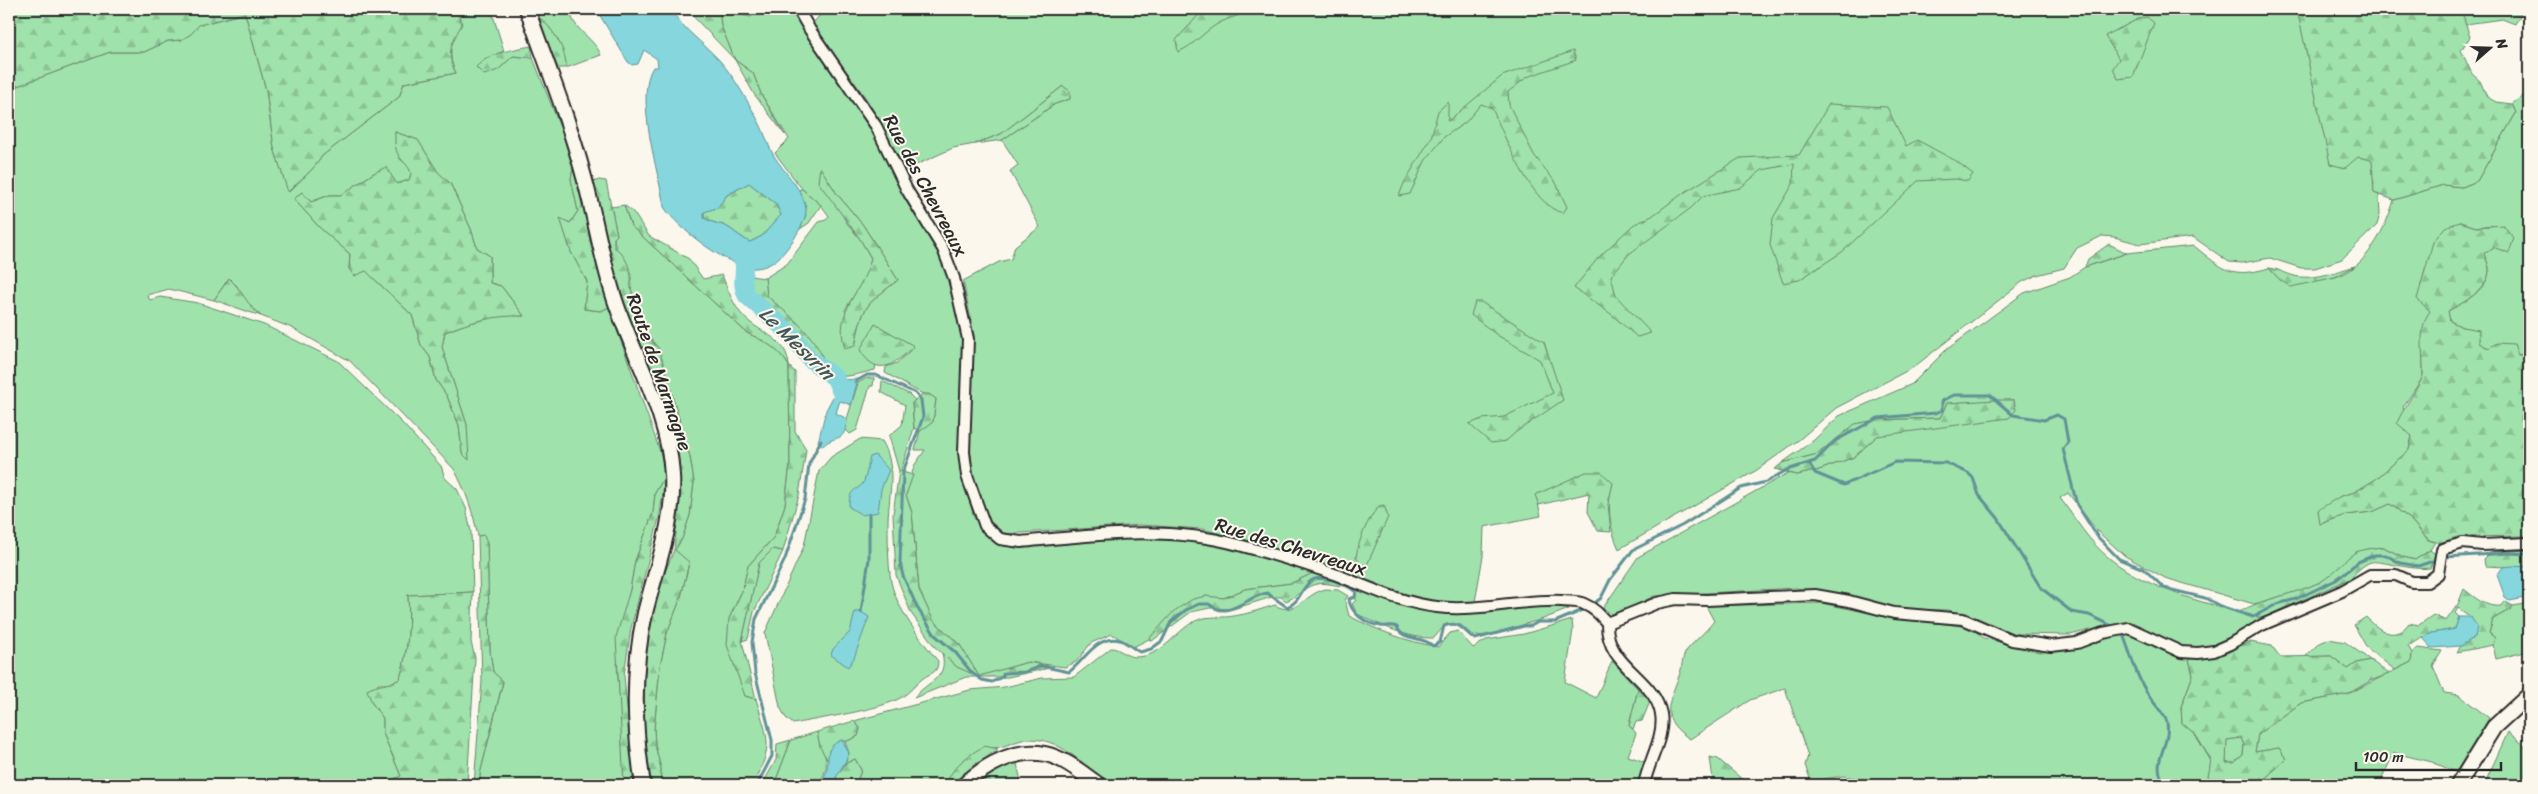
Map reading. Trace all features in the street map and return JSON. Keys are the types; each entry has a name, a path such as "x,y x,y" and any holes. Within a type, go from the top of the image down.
{"main road":[{"name":"Route de Marmagne","path":"527,9 574,141 616,306 657,410 670,455 672,495 670,515 645,615 634,684 637,745 643,785"},
{"path":"2458,785 2494,727 2529,695"},
{"path":"964,785 989,766 1008,757 1033,753 1046,754 1061,760 1099,785"}],"street":[{"name":"Rue des Chevreaux","path":"798,9 810,30 876,126 907,190 943,249 954,278 968,339 964,452 967,476 980,516 985,526 993,534 1010,542 1119,533 1160,533 1209,538 1239,545 1335,575 1396,598 1436,607 1456,609 1516,602 1552,601 1586,604 1596,610 1607,623"},
{"path":"1644,785 1660,731 1661,715 1656,696 1621,663 1610,644 1607,623 1657,603 1676,599 1707,600 1815,595 1849,601 1894,614 1963,620 2012,640 2051,646 2077,642 2103,633 2129,628 2181,652 2198,653 2214,651 2230,644 2262,625 2342,591 2370,575 2396,576 2412,582 2427,582 2438,574 2440,553 2445,547 2463,543 2482,545 2529,543"}],"green space":[{"path":"9,9 419,9 431,13 437,9 453,9 459,16 462,24 455,37 450,54 456,73 404,83 399,97 322,156 311,170 288,192 274,148 266,90 245,13 199,25 191,34 181,40 168,41 144,52 110,52 9,89"},
{"path":"453,9 491,9 504,51 484,59 498,70 513,56 533,58 574,163 571,179 578,211 570,223 561,219 571,252 587,282 584,309 601,311 609,307 662,457 665,476 655,493 653,513 635,561 617,665 623,738 624,785 480,785 480,774 503,682 493,672 490,651 487,543 484,535 478,536 469,502 458,477 454,469 350,361 292,328 261,316 246,303 237,286 229,278 214,300 169,289 147,295 150,300 160,297 198,303 264,325 338,361 402,423 441,466 445,478 457,489 466,508 471,532 473,592 408,595 408,637 400,679 390,684 378,684 372,703 383,718 383,733 401,776 394,779 395,785 9,785 9,89 110,52 144,52 168,41 181,40 191,34 198,25 245,13 266,90 274,148 289,192 322,156 399,97 404,83 456,73 451,58 451,51 459,16","holes":["395,132 418,140 438,173 450,183 471,229 477,248 490,256 490,283 501,286 524,316 503,315 466,324 445,332 442,347 467,425 462,453 459,425 447,396 436,380 430,357 421,345 412,315 366,271 349,269 350,254 320,228 294,199 302,192 311,202 330,195 341,195 374,173 397,184 409,180 411,174 409,166 400,159"]},
{"path":"535,9 560,9 571,15 573,21 594,44 601,55 566,68 561,47 548,26 538,17"},
{"path":"686,9 719,9 721,26 735,60"},
{"path":"719,9 743,9 742,15 751,17 756,9 794,9 871,126 933,241 945,269 963,338 960,461 974,518 995,542 1023,548 1088,539 1143,537 1213,541 1315,572 1292,583 1245,589 1224,598 1206,597 1174,612 1149,639 1133,647 1112,634 1091,643 1076,662 1065,667 1028,662 979,677 966,677 914,698 940,674 943,662 942,653 957,667 978,675 960,645 933,620 919,590 912,513 906,495 914,466 925,450 915,450 920,431 933,421 936,399 917,391 885,373 886,367 897,363 914,347 875,324 865,357 876,365 875,370 848,376 838,376 830,371 818,349 804,332 767,296 765,278 787,264 819,222 826,220 829,216 821,205 802,189 775,153 789,139 761,94 753,73 735,60 721,26","holes":["820,168 837,194 863,225 898,280 872,301 864,313 855,346 845,310 867,274 871,258 860,239 846,222"]},
{"path":"820,9 2297,9 2317,95 2358,157 2373,160 2374,193 2379,195 2380,214 2377,225 2342,259 2315,268 2301,268 2270,258 2242,263 2229,262 2193,237 2140,244 2102,236 2077,248 2064,268 2037,275 2022,282 1914,367 1836,408 1800,439 1757,470 1619,549 1610,517 1612,483 1552,488 1536,495 1541,516 1484,527 1483,556 1475,602 1430,603 1321,563 1202,529 1140,525 1005,534 991,522 983,506 973,471 969,438 974,335 963,281 999,262 1011,259 1015,246 1040,227 1010,171 1018,165 1002,140 1055,104 1070,99 1063,86 1001,134 975,144 953,148 905,170 866,98 812,25 819,16"},
{"path":"1204,9 1254,9 1221,22 1178,52 1176,40"},
{"path":"2297,9 2461,9 2470,37 2461,50 2472,74 2480,81 2487,97 2496,102 2512,104 2516,113 2477,181 2462,187 2443,185 2394,200 2374,193 2372,160 2358,157 2345,168 2330,164"},
{"path":"2460,9 2524,9 2515,24 2502,19 2466,24"},
{"path":"538,17 548,26 558,40 566,61 566,68 558,68"},
{"path":"2147,17 2154,23 2133,77 2118,79 2113,68 2119,59 2105,36 2138,19"},
{"path":"531,46 533,58 513,56 498,70 484,75 476,67 495,55"},
{"path":"1573,51 1576,60 1527,77 1508,92 1509,105 1534,155 1556,183 1567,207 1563,213 1552,208 1530,184 1512,152 1492,108 1481,104 1466,122 1444,137 1425,161 1410,194 1399,196 1404,183 1431,138 1438,111 1448,102 1448,121 1502,76"},
{"path":"735,60 753,73 761,94 785,135 754,94"},
{"path":"1063,86 1070,91 1070,99 1055,104 1002,140 975,144 1001,134"},
{"path":"2529,94 2529,355 2491,349 2479,343 2478,331 2462,327 2450,321 2447,311 2461,304 2481,289 2488,276 2489,268 2483,253 2493,247 2492,225 2476,227 2460,222 2426,267 2421,285 2430,311 2423,342 2423,377 2403,407 2412,436 2409,450 2376,479 2355,492 2339,497 2321,524 2345,515 2372,512 2390,504 2409,518 2428,540 2435,542 2430,550 2415,560 2403,557 2383,547 2355,553 2338,571 2321,582 2299,591 2254,604 2165,578 2125,556 2098,532 2068,493 2060,498 2083,530 2102,552 2126,570 2143,580 2182,596 2262,618 2218,643 2207,647 2195,648 2160,638 2128,621 2070,635 2011,634 1970,616 1948,610 1901,609 1826,591 1795,588 1654,596 1614,616 1603,608 1638,557 1788,473 1797,475 1819,470 1854,457 1877,436 2013,400 1947,403 1940,418 1875,420 1834,440 1818,454 1782,463 1814,440 1839,416 1912,384 1946,350 2024,293 2070,277 2085,267 2127,253 2194,246 2212,261 2228,270 2245,272 2269,268 2280,280 2329,279 2346,273 2365,257 2373,246 2386,223 2394,200 2443,185 2462,187 2477,181 2516,113 2512,104"},
{"path":"1829,104 1887,107 1906,146 1917,140 1956,161 1973,174 1968,181 1956,179 1918,181 1842,252 1799,280 1783,283 1770,245 1773,218 1793,184 1794,164 1762,170 1740,188 1703,196 1691,208 1629,254 1611,276 1616,296 1651,333 1637,337 1611,314 1574,288 1598,258 1633,225 1652,216 1682,194 1740,158 1799,155"},
{"path":"395,132 418,140 438,172 450,183 471,229 477,248 490,256 490,283 501,286 524,316 484,320 445,332 442,347 467,425 469,460 462,453 459,425 447,396 436,380 430,357 421,345 412,315 366,271 354,276 349,269 350,254 320,228 294,199 302,192 311,202 330,195 341,195 386,167 397,184 409,180 411,174 409,169 396,150"},
{"path":"574,163 582,190 591,247 600,267 609,307 601,311 584,309 587,281 571,252 560,218 570,223 578,211 571,179"},
{"path":"820,167 837,194 863,225 898,280 872,301 864,313 855,346 845,349 842,335 846,312 871,258 860,239 818,182"},
{"path":"599,180 606,181 617,235 614,238 614,247 628,264 635,304 649,336 659,349 690,457 694,482 690,515 682,539 675,550 689,562 681,597 667,633 660,666 654,729 655,745 661,769 660,785 651,785 644,729 645,662 649,628 663,577 674,550 680,497 676,456 611,263 593,182"},
{"path":"749,183 776,204 781,215 762,236 750,242 726,226 704,218 704,211 717,208 727,195"},
{"path":"802,189 821,205 809,223 800,229 806,215 798,190"},
{"path":"624,205 631,226 747,333 766,342 776,350 789,366 790,464 785,505 774,537 748,566 742,591 729,619 745,696 756,699 766,734 767,742 764,760 754,785 660,785 661,769 655,745 654,729 660,666 667,633 681,597 689,563 674,550 682,539 690,515 694,482 690,457 659,349 641,321 633,296 629,272 616,248 614,238 617,235 611,207"},
{"path":"624,205 633,212 649,236 689,259 703,279 722,275 731,297 740,312 751,323 779,342 787,356 789,366 776,350 766,342 747,333 631,226"},
{"path":"2460,222 2476,227 2503,225 2514,238 2509,253 2493,247 2484,253 2489,268 2485,282 2474,294 2448,311 2450,321 2462,327 2479,330 2479,343 2488,348 2497,343 2514,344 2518,355 2529,355 2529,536 2457,537 2440,543 2429,540 2409,518 2390,504 2372,512 2345,515 2320,524 2318,510 2339,497 2355,492 2376,479 2409,450 2412,436 2397,423 2423,375 2422,334 2430,311 2417,299 2433,242 2445,227"},
{"path":"2109,244 2127,253 2085,267 2088,259"},
{"path":"2355,266 2335,277 2291,287 2280,280 2269,268 2296,276 2314,277"},
{"path":"742,275 765,278 767,296 807,333 834,374 819,369 792,331 755,299 741,293 737,283"},
{"path":"229,278 252,307 261,316 214,300"},
{"path":"1475,302 1481,302 1544,342 1563,400 1506,441 1491,443 1469,424 1482,419 1504,417 1553,393 1540,360 1497,335 1471,315"},
{"path":"875,324 914,346 894,363 887,366 874,364 860,350"},
{"path":"789,366 795,372 795,431 806,450 799,495 783,551 773,549 759,563 742,641 756,699 745,696 727,645 729,619 742,591 748,566 774,537 785,505 790,464"},
{"path":"867,378 874,378 873,386 870,386 857,430 850,434 846,430 847,419 858,383"},
{"path":"882,381 909,394 915,400 912,403 914,428 901,471 899,471 889,436 902,425 905,405 881,392"},
{"path":"922,394 929,394 936,399 933,422 920,431 914,428 912,403"},
{"path":"2014,400 2016,410 2009,418 1877,436 1854,457 1819,470 1797,475 1775,469 1782,463 1818,454 1855,424 1875,420 1940,418 1947,403"},
{"path":"860,439 882,441 887,450 891,470 888,528 891,582 898,603 938,661 938,665 933,672 922,679 905,695 892,702 865,710 793,724 786,718 780,707 765,633 804,546 819,471 831,457"},
{"path":"899,471 913,475 906,495 912,513 919,590 933,620 960,645 979,676 1028,662 1054,667 1008,677 979,677 957,667 935,647 911,613 896,575 893,514"},
{"path":"1586,472 1601,472 1613,483 1608,504 1611,532 1598,531 1588,512 1589,493 1539,505 1535,495"},
{"path":"665,476 660,514 631,628 624,675 634,785 624,785 616,637 630,590 635,561 653,513 655,493"},
{"path":"1384,505 1388,517 1367,565 1360,565 1356,557 1361,537 1375,511 1379,506"},
{"path":"484,535 487,543 490,651 493,672 503,681 480,774 480,785 474,785 482,681 478,536"},
{"path":"2383,547 2403,557 2415,560 2430,550 2435,554 2430,568 2423,569 2376,562 2368,563 2349,579 2262,618 2239,612 2320,582 2356,552"},
{"path":"773,549 783,551 754,612 748,639 742,641 759,563"},
{"path":"2529,550 2529,567 2527,568 2485,566 2484,559 2491,552"},
{"path":"1315,572 1351,585 1318,584 1309,586 1286,601 1281,597 1272,597 1233,609 1210,608 1191,612 1152,641 1149,639 1174,611 1193,599 1206,596 1224,598 1245,589 1292,583"},
{"path":"1326,589 1338,590 1348,596 1345,600 1349,616 1392,635 1438,647 1450,633 1458,631 1473,648 1486,640 1524,634 1572,620 1573,630 1565,682 1596,698 1612,661 1638,689 1629,725 1636,733 1628,756 1645,762 1640,785 1115,785 1055,744 1043,740 1030,739 989,748 948,779 947,785 856,785 861,770 855,759 845,764 849,753 845,742 858,736 860,728 854,721 970,690 1005,687 1042,678 1074,677 1111,648 1132,657 1146,656 1163,647 1191,623 1200,619 1230,617 1275,605 1289,609 1319,591"},
{"path":"1361,589 1398,603 1561,606 1569,609 1543,619 1488,635 1473,636 1461,625 1446,624 1434,638 1424,638 1405,634 1357,614 1352,604 1356,600 1355,593"},
{"path":"2464,589 2485,604 2501,606 2504,601 2513,606 2493,619 2489,633 2495,638 2493,645 2457,652 2461,646 2475,637 2471,617 2458,608 2455,613 2459,617 2455,629 2432,633 2408,646 2412,653 2411,662 2395,670 2367,648 2354,625 2366,617 2381,630 2392,633 2398,632 2409,623 2419,625 2433,615 2446,621 2458,604"},
{"path":"473,592 471,642 475,658 467,785 395,785 394,779 401,776 383,733 383,718 372,703 367,690 400,679 408,637 408,595"},
{"path":"1821,603 1889,617 1970,627 1984,638 2039,652 2070,650 2127,633 2163,651 2189,659 2193,675 2181,707 2182,723 2195,734 2221,778 2221,785 1899,785 1843,776 1811,781 1805,765 1808,756 1785,688 1750,700 1690,739 1680,732 1670,718 1669,703 1687,650 1714,621 1706,606"},
{"path":"2529,603 2529,651 2496,659 2493,645 2495,638 2489,633 2493,619 2513,606"},
{"path":"2329,639 2345,642 2370,660 2357,663 2348,669 2331,656 2305,657 2318,644"},
{"path":"2250,642 2272,646 2280,657 2331,656 2348,669 2357,663 2370,660 2389,674 2370,681 2348,694 2301,703 2258,734 2255,752 2279,748 2286,759 2258,785 2221,785 2221,778 2212,783 2208,777 2211,760 2195,734 2182,723 2181,707 2193,675 2189,659 2219,655","holes":["2241,738 2244,745 2243,755 2234,763 2226,763 2227,740"]},
{"path":"2418,648 2442,651 2433,666 2444,693 2459,695 2489,718 2456,772 2432,762 2394,753 2379,785 2258,785 2286,759 2279,748 2255,752 2258,734 2301,703 2348,694 2411,662 2412,653"},
{"path":"1638,689 1651,699 1642,721 1636,722 1633,729 1629,726"},
{"path":"854,721 860,728 858,736 845,742 841,740 829,750 828,761 820,747 817,732"},
{"path":"817,732 826,759 826,765 825,771 817,785 774,785 791,740"},
{"path":"2508,732 2529,749 2529,785 2484,785"},
{"path":"2241,738 2244,745 2243,755 2234,763 2226,763 2226,740"},
{"path":"791,740 774,785 762,785 776,760 777,744"},
{"path":"984,746 998,749 977,764 954,785 947,785 956,767"},
{"path":"1710,757 1718,759 1749,785 1721,785 1713,780"},
{"path":"855,759 861,770 856,785 838,785 836,776 845,764"},
{"path":"1016,760 1022,785 976,785 1001,766"}],"water":[{"path":"596,9 671,9 681,23 714,54 731,75 759,122 774,156 796,185 805,204 806,213 801,227 787,249 774,262 757,268 734,263 692,236 664,207 650,135 646,96 648,80 653,67 658,67 657,59 644,50 638,64 632,65 628,62","holes":["749,183 776,204 781,215 762,236 750,242 726,226 704,218 704,212 717,208 727,195"]},
{"path":"858,379 851,405 840,401 836,413 847,419 842,436 823,446 818,442 826,410 834,395 834,385 842,380"},
{"path":"875,455 889,470 881,489 878,512 862,515 849,507 850,495 862,485 870,457"},
{"path":"2503,567 2529,567 2529,597 2510,601 2505,597 2497,575"},
{"path":"855,612 861,612 869,617 854,658 848,667 831,655 833,649 850,632"},
{"path":"2459,617 2471,617 2477,627 2475,637 2461,646 2432,648 2423,638 2432,633 2455,629"},
{"path":"842,740 849,753 833,785 817,785 824,778 827,770 828,755 831,747"}],"waterway":[{"name":"Le Mesvrin","path":"732,247 739,253 744,265 743,283 747,296 793,336 810,359 835,378 840,390"},
{"path":"855,382 867,375 876,375 915,393 921,400 923,417 903,472 900,562 903,576 918,609 935,635 955,652 972,673 982,680 992,682 1002,677 1004,673 1025,672 1041,666 1069,672 1098,645 1112,639 1123,641 1140,652 1151,649 1162,641 1171,622 1186,610 1199,604 1209,604 1216,609 1230,609 1267,593 1287,607 1298,599 1307,584 1321,578 1347,586 1356,592 1355,597 1349,599 1352,609 1360,617 1375,625 1395,626 1404,635 1424,640 1433,646 1440,642 1444,626 1454,624 1461,627 1475,639 1524,626 1531,626 1538,622 1555,622 1590,607 1601,598 1610,580 1633,550 1683,525 1741,488 1766,482 1787,470 1815,461 1835,441 1878,418 1936,413 1942,410 1942,401 1954,395 1990,395 2013,415 2044,420 2057,415 2064,419 2068,442 2063,449 2077,505 2097,536 2119,559 2144,569 2164,588 2205,598 2220,606 2253,617 2277,604 2296,599 2336,580 2358,562 2375,555 2386,555 2400,563 2418,566 2445,557 2510,553 2529,554"},
{"name":"Le Mesvrin","path":"757,785 772,756 772,740 755,673 752,642 756,619 785,559 805,499 809,464 821,440"},
{"path":"1809,463 1815,473 1844,485 1895,462 1946,463 1968,473 1973,478 1979,495 1998,518 2041,588 2072,612 2089,615 2110,625"},
{"path":"861,612 869,559 869,515"},
{"path":"2124,637 2143,686 2167,722 2166,739 2159,768 2165,785"}]}
